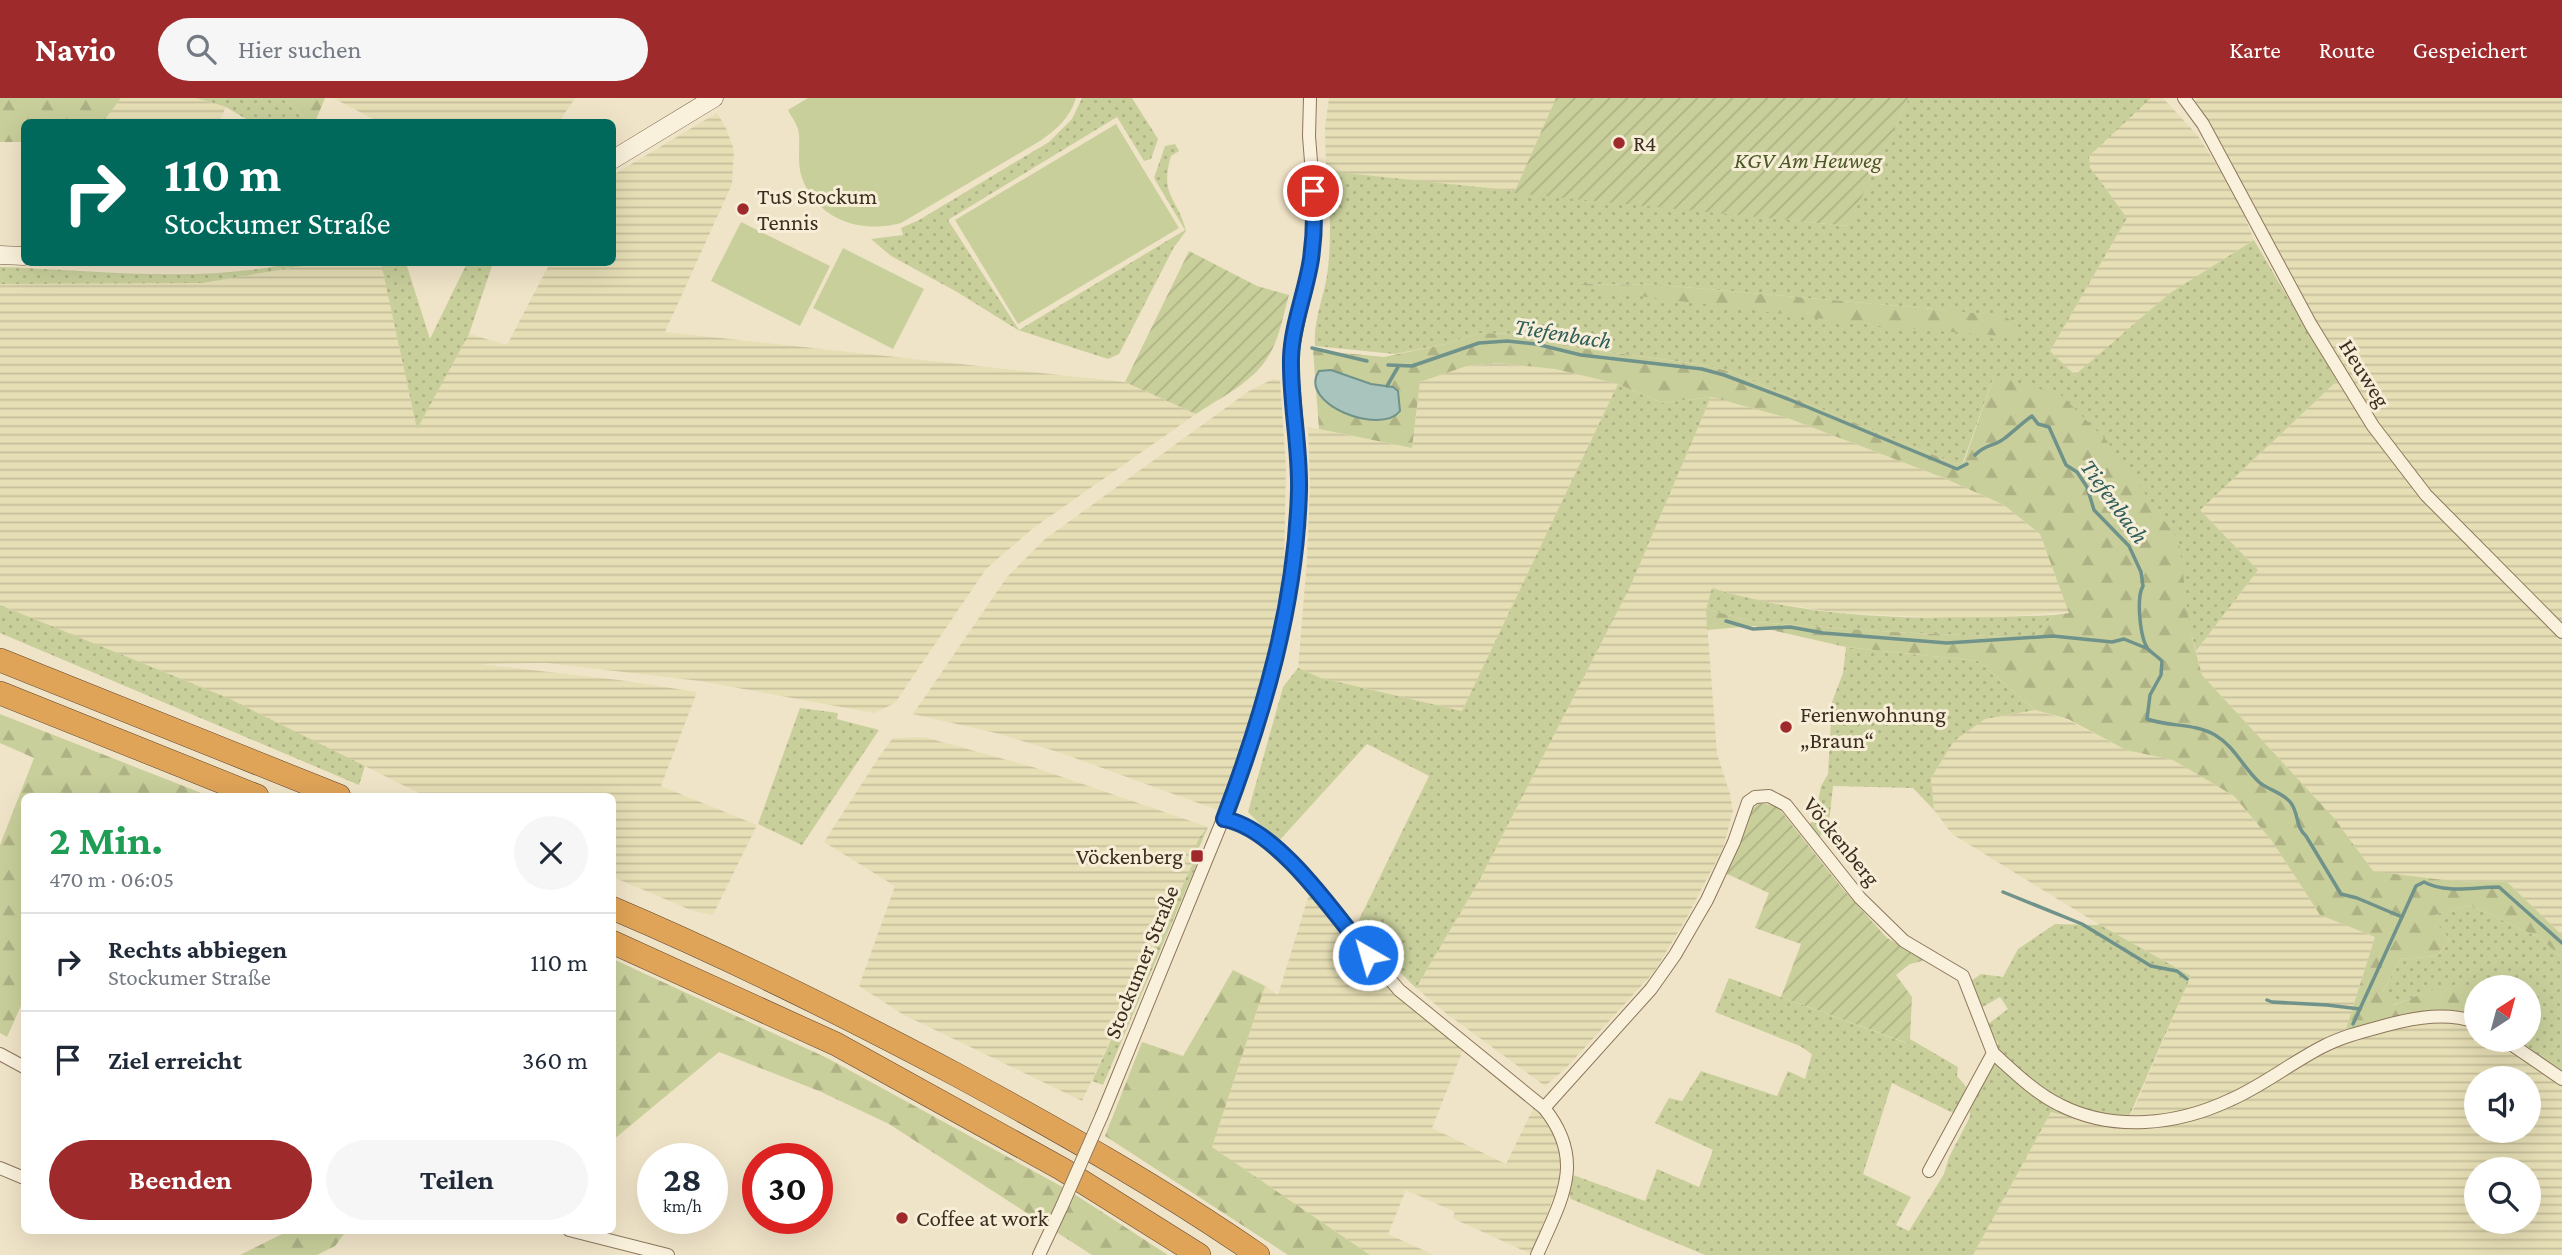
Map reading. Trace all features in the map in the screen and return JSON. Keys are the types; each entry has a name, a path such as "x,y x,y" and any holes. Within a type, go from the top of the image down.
{"highway":[{"path":"0,660 332,793"},
{"path":"0,694 249,793"},
{"path":"616,910 838,1012 1063,1132 1150,1184 1258,1255"},
{"path":"616,944 835,1045 1062,1169 1199,1255"}],"main road":[{"path":"616,158 714,98"},
{"path":"0,255 21,256"}],"street":[{"name":"Stockumer Straße","path":"1039,1255 1102,1115 1224,819 1243,767 1281,637 1296,546 1299,453 1291,357 1311,260 1315,213 1309,136 1310,98"},
{"name":"Heuweg","path":"2184,98 2203,124 2311,325 2373,426 2426,495 2562,632"},
{"name":"Vöckenberg","path":"1544,1108 1651,989 1675,955 1718,877 1748,802 1755,797 1769,796 1786,805 1860,898 1904,941 1963,976 1993,1052 2016,1074 2059,1105 2099,1118 2140,1123 2188,1116 2231,1100 2323,1046 2350,1035 2403,1020 2431,1016 2464,1019"},
{"path":"1224,819 1231,820 1264,838 1283,853 1399,990 1544,1108 1558,1125 1566,1148 1567,1171 1562,1199 1537,1255"},
{"path":"1929,1171 1993,1052"},
{"path":"2523,1052 2562,1079"},
{"path":"0,1054 21,1065"},
{"path":"0,1168 21,1177"},
{"path":"585,1234 668,1255"}],"shaded area":[{"path":"121,98 196,98 226,107 220,119 105,119"},
{"path":"333,98 575,98 561,119 373,119"},
{"path":"1329,98 1556,98 1514,193 1326,171 1325,127"},
{"path":"2151,98 2163,98 2198,136 2236,195 2254,240 2170,293 2076,376 2050,351 2127,218 2090,167 2088,156"},
{"path":"2197,98 2562,98 2562,628 2422,485 2375,425 2321,334 2195,101"},
{"path":"717,113 734,150 732,184 665,332 1125,382 1196,414 1032,529 986,569 895,703 874,713 700,681 547,663 479,664 697,692 661,786 757,825 713,915 693,911 616,878 616,793 419,793 228,698 0,605 0,284 203,283 303,266 382,266 417,428 469,334 507,345 548,266 616,266 616,173"},
{"path":"1497,363 1555,369 1618,384 1462,711 1321,678 1298,668 1307,560 1310,484 1308,427 1412,448 1420,382 1467,366"},
{"path":"1273,379 1280,380 1286,467 1284,567 1262,685 1230,789 1220,811 1061,753 1000,734 913,714 1007,577 1045,539 1249,391"},
{"path":"2337,381 2404,478 2484,563 2562,638 2562,935 2506,881 2431,880 2373,871 2334,818 2202,675 2196,651 2258,570 2200,510"},
{"path":"1711,397 1785,417 1944,478 2004,505 2040,534 2069,612 1968,619 1840,613 1754,600 1712,588 1706,609 1717,754 1733,811 1723,848 1686,919 1654,972 1566,1068 1545,1086 1416,988 1479,881 1630,587"},
{"path":"2035,710 2068,720 2126,750 2173,760 2234,796 2272,841 2320,915 2375,937 2345,1032 2231,1096 2190,1112 2148,1117 2131,1115 2191,976 2100,925 1952,834 1934,810 1931,778 1954,741 1984,719"},
{"path":"924,737 1036,768 1208,827 1202,833 1192,857 1194,861 1082,1101 904,1015 859,986 895,886 824,842 893,738"},
{"path":"1310,891 1395,994 1463,1050 1432,1128 1506,1164 1534,1107 1558,1139 1562,1176 1531,1254 1452,1218 1455,1212 1406,1190 1388,1234 1434,1255 1370,1255 1212,1147 1265,986 1278,995"},
{"path":"2455,1021 2464,1024 2464,1052 2515,1052 2534,1066 2464,1066 2464,1143 2541,1143 2541,1071 2562,1087 2562,1255 1973,1255 2051,1112 2094,1123 2172,1124 2330,1046 2412,1024"}],"green space":[{"path":"0,98 121,98 105,119 21,119 21,142 0,142"},
{"path":"196,98 282,98 306,119 246,119 226,107"},
{"path":"282,98 325,98 316,119 306,119"},
{"path":"808,98 1076,98 1062,123 1040,141 901,223 871,227 856,225 830,214 818,204 802,178 799,132 788,110"},
{"path":"1082,98 1132,98 1158,139 1151,159 1144,161 1117,117 948,220 1019,330 1185,230 1154,178 1165,146 1175,144 1179,151 1171,156 1168,189 1186,231 1174,247 1119,354 1108,359 1018,330 957,292 891,256 871,239 903,235 901,228 919,220 1049,142 1072,119"},
{"name":"KGV Am Heuweg","path":"1556,98 1909,98 1848,226 1514,193"},
{"path":"1909,98 2151,98 2089,156 2090,167 2127,218 2050,351 2075,375 2170,293 2254,240 2337,381 2200,510 2258,570 2196,651 2190,630 1994,376 1963,462 1956,464 1731,372 1705,365 1563,346 1549,335 1478,333 1446,344 1395,354 1315,346 1315,328 1330,250 1326,171 1847,226","holes":["1584,284 1660,285 1956,311"]},
{"path":"1116,124 1179,228 1018,324 955,220"},
{"path":"741,222 830,266 800,326 711,281"},
{"path":"843,248 924,289 893,349 813,308"},
{"path":"1189,251 1257,286 1289,295 1276,342 1262,366 1235,389 1196,414 1125,382"},
{"path":"303,266 203,283 0,284 0,267 146,274 220,273"},
{"path":"382,266 407,266 430,339 466,266 492,266 469,334 417,429"},
{"path":"1581,284 1660,285 1956,311 2006,317 2024,332 2004,336 1888,327 1599,291"},
{"path":"1478,333 1549,335 1563,346 1705,365 1731,372 1956,464 1964,462 1994,376 2061,395 2107,441 2179,541 2190,630 2202,675 2334,818 2373,871 2456,881 2506,881 2562,935 2562,958 2540,938 2470,905 2431,916 2450,940 2437,956 2401,959 2383,991 2394,1005 2444,985 2464,990 2464,1013 2452,1010 2400,1015 2345,1032 2375,937 2320,915 2272,841 2234,796 2173,760 2126,750 2068,719 2035,710 1978,661 1846,647 1754,626 1707,630 1706,609 1754,622 2032,638 2054,615 2069,613 2040,534 2004,505 1944,478 1785,417 1711,397 1662,403 1618,384 1555,369 1497,363 1467,366 1420,382 1412,448 1319,429 1313,350 1384,357 1446,344"},
{"path":"1618,384 1662,403 1711,397 1630,587 1479,881 1416,988 1355,928 1429,776 1367,744 1278,842 1248,812 1283,687 1298,668 1321,678 1462,711"},
{"path":"1712,588 1754,599 1838,613 1925,618 2054,615 2032,638 1754,622 1706,609"},
{"path":"0,605 228,698 365,766 359,785 0,633"},
{"path":"1846,647 1978,661 2035,710 1985,719 1954,741 1931,778 1934,810 1913,788 1833,786 1829,823 1818,839 1808,826 1815,818 1821,786 1828,774 1832,702 1843,673"},
{"path":"800,708 838,713 837,719 879,730 802,845 758,824"},
{"path":"0,714 201,793 21,793 21,1006 7,1037 0,1033 0,845 34,758 0,743"},
{"path":"1759,803 1777,806 1842,888 1887,938 1926,960 1910,964 1896,975 1912,997 1910,1039 1907,1043 1781,997 1801,944 1755,928 1769,893 1727,874 1751,810"},
{"path":"1208,827 1195,857 1199,859 1103,1085 1092,1081 1194,861 1197,842"},
{"path":"2470,905 2540,938 2562,958 2562,1087 2541,1071 2541,1066 2534,1066 2515,1052 2541,1052 2541,975 2464,975 2464,990 2444,986 2393,1005 2383,991 2401,959 2437,956 2450,940 2430,916"},
{"path":"2055,924 2100,925 2191,976 2128,1119 2094,1123 2051,1112 1973,1255 1705,1255 1571,1199 1568,1192 1573,1175 1645,1201 1657,1169 1699,1187 1713,1150 1655,1123 1669,1098 1682,1101 1701,1071 1777,1096 1788,1071 1805,1079 1812,1054 1800,1046 1715,1012 1729,978 1906,1043 1910,1039 1958,1067 1957,1076 1968,1089 1955,1114 1892,1083 1863,1174 1911,1197 1896,1225 1909,1231 1944,1174 1949,1157 1970,1117 1969,1103 1995,1060 1998,1043 1988,1024 2008,1009 2000,997 1979,1009 1968,983 1981,974 2003,977 2018,949"},
{"path":"616,960 827,1058 1068,1190 1168,1255 1092,1255 889,1124 819,1091 719,1052 616,1138"},
{"path":"1233,970 1265,986 1212,1147 1370,1255 1288,1255 1105,1136 1142,1042 1183,1056"},
{"path":"282,1234 344,1234 335,1246 317,1255 240,1255"}],"water":[{"path":"1331,370 1371,384 1393,387 1398,391 1400,411 1390,418 1376,420 1344,413 1330,405 1320,395 1315,383 1319,371"}],"waterway":[{"name":"Tiefenbach","path":"1388,365 1412,366 1479,343 1507,341 1536,344 1581,355 1702,369 1788,399 1957,469 1967,464"},
{"name":"Tiefenbach","path":"1312,348 1367,361"},
{"path":"1387,386 1398,367"},
{"name":"Tiefenbach","path":"1975,455 2001,441 2032,416 2038,424 2049,427 2066,465 2077,472 2087,487 2094,510 2129,546 2141,572 2143,586 2139,608 2143,636 2148,649 2162,661 2161,675 2150,695 2147,719 2207,731 2228,745 2259,782 2291,803 2300,828 2341,894 2402,917 2416,886 2424,882 2451,889 2499,887 2562,943"},
{"path":"1726,621 1753,629 1790,627 1823,633 1947,643 2053,636 2112,642 2124,639 2146,648"},
{"path":"2003,892 2082,924 2151,966 2177,971 2187,979"},
{"path":"2353,1024 2402,917"},
{"path":"2267,1000 2360,1009"}],"place":[{"name":"R4","path":"1619,143"},
{"name":"TuS Stockum Tennis","path":"743,209"},
{"name":"Ferienwohnung „Braun“","path":"1786,727"},
{"name":"Vöckenberg","path":"1197,856"},
{"name":"Coffee at work","path":"902,1218"}],"route":[{"path":"1313,191 1315,213 1311,260 1291,357 1299,453 1296,546 1281,637 1268,687 1224,819 1231,820 1264,838 1283,853 1301,871 1368,955"}]}
